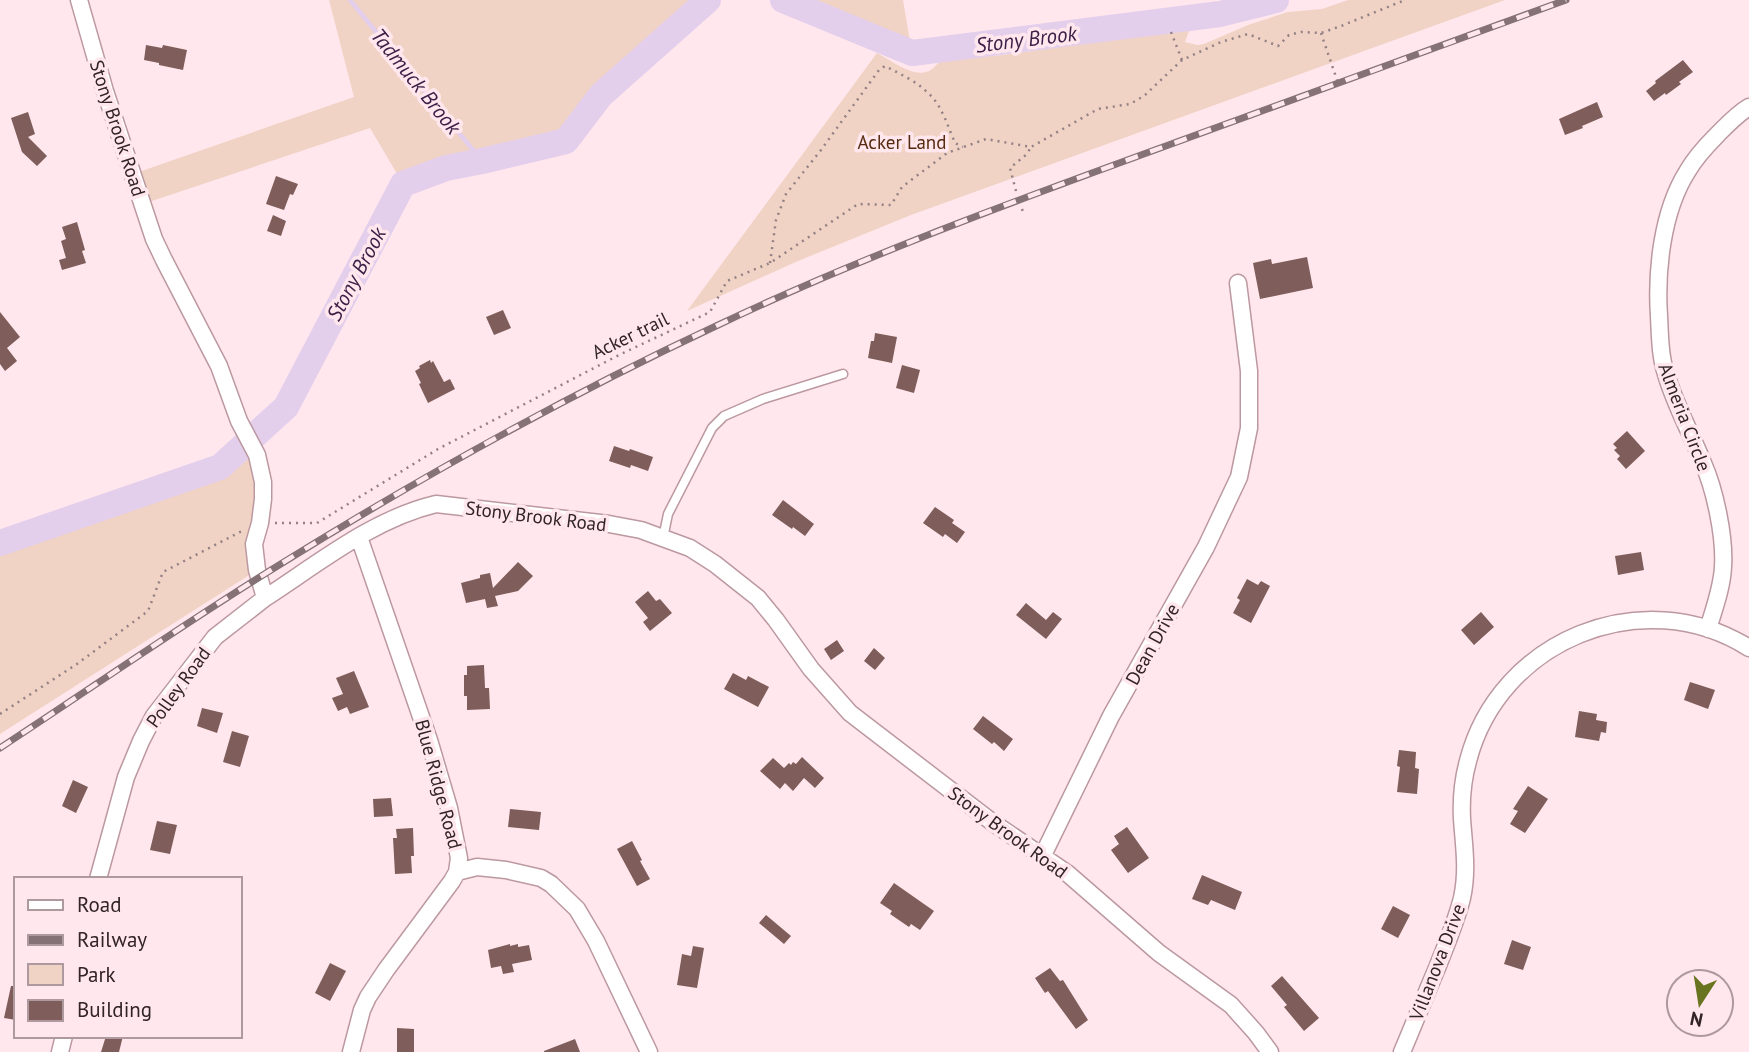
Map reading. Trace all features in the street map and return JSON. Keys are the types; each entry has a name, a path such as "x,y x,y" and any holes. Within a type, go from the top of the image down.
{"street":[{"name":"Stony Brook Road","path":"79,0 105,90 163,260 219,366 239,421 257,455 263,482 260,523 254,544 257,570 265,598 359,537 414,509 436,504 609,524 641,530 690,548 758,598 811,669 850,713 992,822 1067,873 1159,953 1231,1005 1270,1052"},
{"name":"Almeria Circle","path":"1708,629 1723,567 1721,524 1705,466 1665,372 1660,345 1657,289 1659,259 1673,200 1686,172 1724,127 1749,107"},
{"name":"Dean Drive","path":"1043,855 1111,716 1206,547 1239,477 1249,428 1249,371 1238,283"},
{"name":"Blue Ridge Road","path":"351,1052 368,997 452,881 457,872 459,858 440,774 359,537"},
{"name":"Polley Road","path":"99,877 126,776 154,716 215,637 265,598"},
{"name":"Villanova Drive","path":"1402,1052 1458,912 1466,865 1462,799 1468,761 1481,725 1501,693 1514,678 1543,654 1576,635 1613,624 1651,620 1689,624 1726,636 1749,648"},
{"path":"457,872 477,867 506,870 541,878 551,884 577,909 596,941 649,1052"}],"lane":[{"path":"663,538 668,514 712,428 724,416 763,399 843,374"}],"path":[{"path":"1016,191 1010,168 1027,154 1031,147 1098,109 1130,104 1143,96 1182,60 1221,42 1248,34 1278,46 1289,35 1301,32 1321,33 1405,0"},
{"path":"1171,32 1182,60"},
{"path":"1321,33 1338,83"},
{"path":"770,263 776,220 786,194 879,69 885,66 907,77 930,94 943,114 955,143 963,147"},
{"name":"Acker trail","path":"260,523 317,523 438,449 619,355 710,312 727,281 770,263 858,204 891,205 902,187 947,153 986,139 1031,147"},
{"path":"1022,209 1024,215"},
{"path":"0,715 77,664 148,611 163,572 260,523"}],"green space":[{"path":"329,0 708,0 601,95 566,141 403,184 370,128 143,204 133,174 354,97"},
{"path":"783,0 903,0 912,53"},
{"name":"Acker Land","path":"1348,0 1505,0 911,215 798,261 687,311 877,53 918,73 931,70 944,59 1003,55 1087,43 1171,25 1187,27 1189,31 1185,42 1197,45 1288,12 1322,9"},
{"path":"257,455 257,570 0,734 0,543"}],"building":[{"path":"146,45 187,50 183,70 144,60"},
{"path":"1683,60 1693,72 1679,82 1681,84 1654,101 1646,91"},
{"path":"1597,102 1603,117 1565,135 1559,119"},
{"path":"28,112 35,134 28,137 47,156 37,166 22,152 11,118"},
{"path":"276,176 298,184 293,195 290,194 284,210 266,204"},
{"path":"273,215 286,221 281,236 267,231"},
{"path":"77,222 86,263 62,270 59,260 66,258 61,241 66,239 62,227"},
{"path":"1307,257 1313,288 1260,299 1253,263 1271,259 1272,264"},
{"path":"503,310 511,328 494,335 486,317"},
{"path":"0,312 20,337 7,348 17,361 5,371 0,364"},
{"path":"875,333 897,337 892,363 868,358"},
{"path":"430,360 444,382 450,379 455,389 428,403 415,371"},
{"path":"902,365 920,370 914,393 896,388"},
{"path":"1627,431 1645,451 1626,469 1617,459 1620,456 1614,450 1617,448 1613,444"},
{"path":"614,446 653,457 648,471 609,461"},
{"path":"783,500 814,524 805,536 772,515"},
{"path":"935,507 954,520 952,523 965,532 957,543 923,523"},
{"path":"1641,552 1644,570 1618,575 1615,556"},
{"path":"518,562 533,576 518,591 495,596 498,606 487,608 485,599 466,603 461,583 490,573 493,588"},
{"path":"1247,579 1258,585 1261,581 1270,586 1251,623 1233,613"},
{"path":"648,591 656,601 660,599 672,613 650,631 643,622 648,618 635,602"},
{"path":"1026,603 1046,620 1053,612 1062,619 1046,639 1016,615"},
{"path":"1481,612 1494,627 1474,645 1461,630"},
{"path":"837,640 844,651 831,660 824,649"},
{"path":"874,648 885,658 875,670 864,661"},
{"path":"484,665 485,688 489,688 490,709 467,710 464,675 467,675 467,666"},
{"path":"354,671 369,707 350,714 347,707 338,711 332,698 343,694 336,678"},
{"path":"733,673 746,680 748,676 769,687 758,707 724,689"},
{"path":"1690,682 1715,690 1708,709 1684,700"},
{"path":"202,708 223,713 217,733 197,726"},
{"path":"1579,711 1597,714 1596,720 1607,722 1606,733 1601,732 1599,741 1575,737"},
{"path":"983,716 1013,739 1004,751 973,729"},
{"path":"232,731 249,736 240,767 223,762"},
{"path":"1399,750 1416,752 1415,768 1419,769 1417,794 1397,792"},
{"path":"802,757 824,778 815,788 804,778 793,791 785,783 780,789 760,771 773,758 784,768 789,763 796,764"},
{"path":"73,780 88,787 76,813 62,806"},
{"path":"1528,786 1548,799 1525,833 1510,824 1518,811 1513,809"},
{"path":"391,798 393,816 374,817 373,799"},
{"path":"510,809 541,812 539,830 508,827"},
{"path":"157,821 177,825 170,854 150,850"},
{"path":"1127,827 1149,858 1128,873 1111,850 1119,844 1114,836"},
{"path":"413,828 412,873 395,874 393,838 397,838 396,829"},
{"path":"632,841 650,879 637,886 617,849"},
{"path":"1202,875 1242,892 1235,910 1211,900 1208,905 1192,899"},
{"path":"894,883 934,911 920,930 911,924 909,927 880,903"},
{"path":"1393,906 1410,915 1398,938 1381,929"},
{"path":"766,915 791,936 784,944 759,923"},
{"path":"1512,940 1531,947 1523,970 1504,964"},
{"path":"518,944 518,947 529,945 532,960 512,964 514,972 503,974 501,966 491,968 488,950"},
{"path":"693,946 704,948 697,988 677,985 682,954 691,956"},
{"path":"330,963 346,971 330,1001 315,993"},
{"path":"1050,968 1060,981 1063,980 1088,1020 1076,1029 1035,978"},
{"path":"1282,976 1319,1018 1304,1031 1271,986"},
{"path":"11,986 14,986 14,1020 4,1018"},
{"path":"397,1028 414,1029 414,1052 397,1052"},
{"path":"105,1038 122,1038 119,1052 101,1052"},
{"path":"575,1039 580,1052 544,1052 544,1051"}],"waterway":[{"name":"Tadmuck Brook","path":"350,0 482,161"},
{"name":"Stony Brook","path":"0,543 220,467 286,407 403,184 446,168 566,141 601,95 708,0"},
{"name":"Stony Brook","path":"783,0 912,53 1220,14 1276,0"}],"railway":[{"path":"0,748 237,592 379,504 545,411 716,326 826,277 993,210 1566,0"}]}
